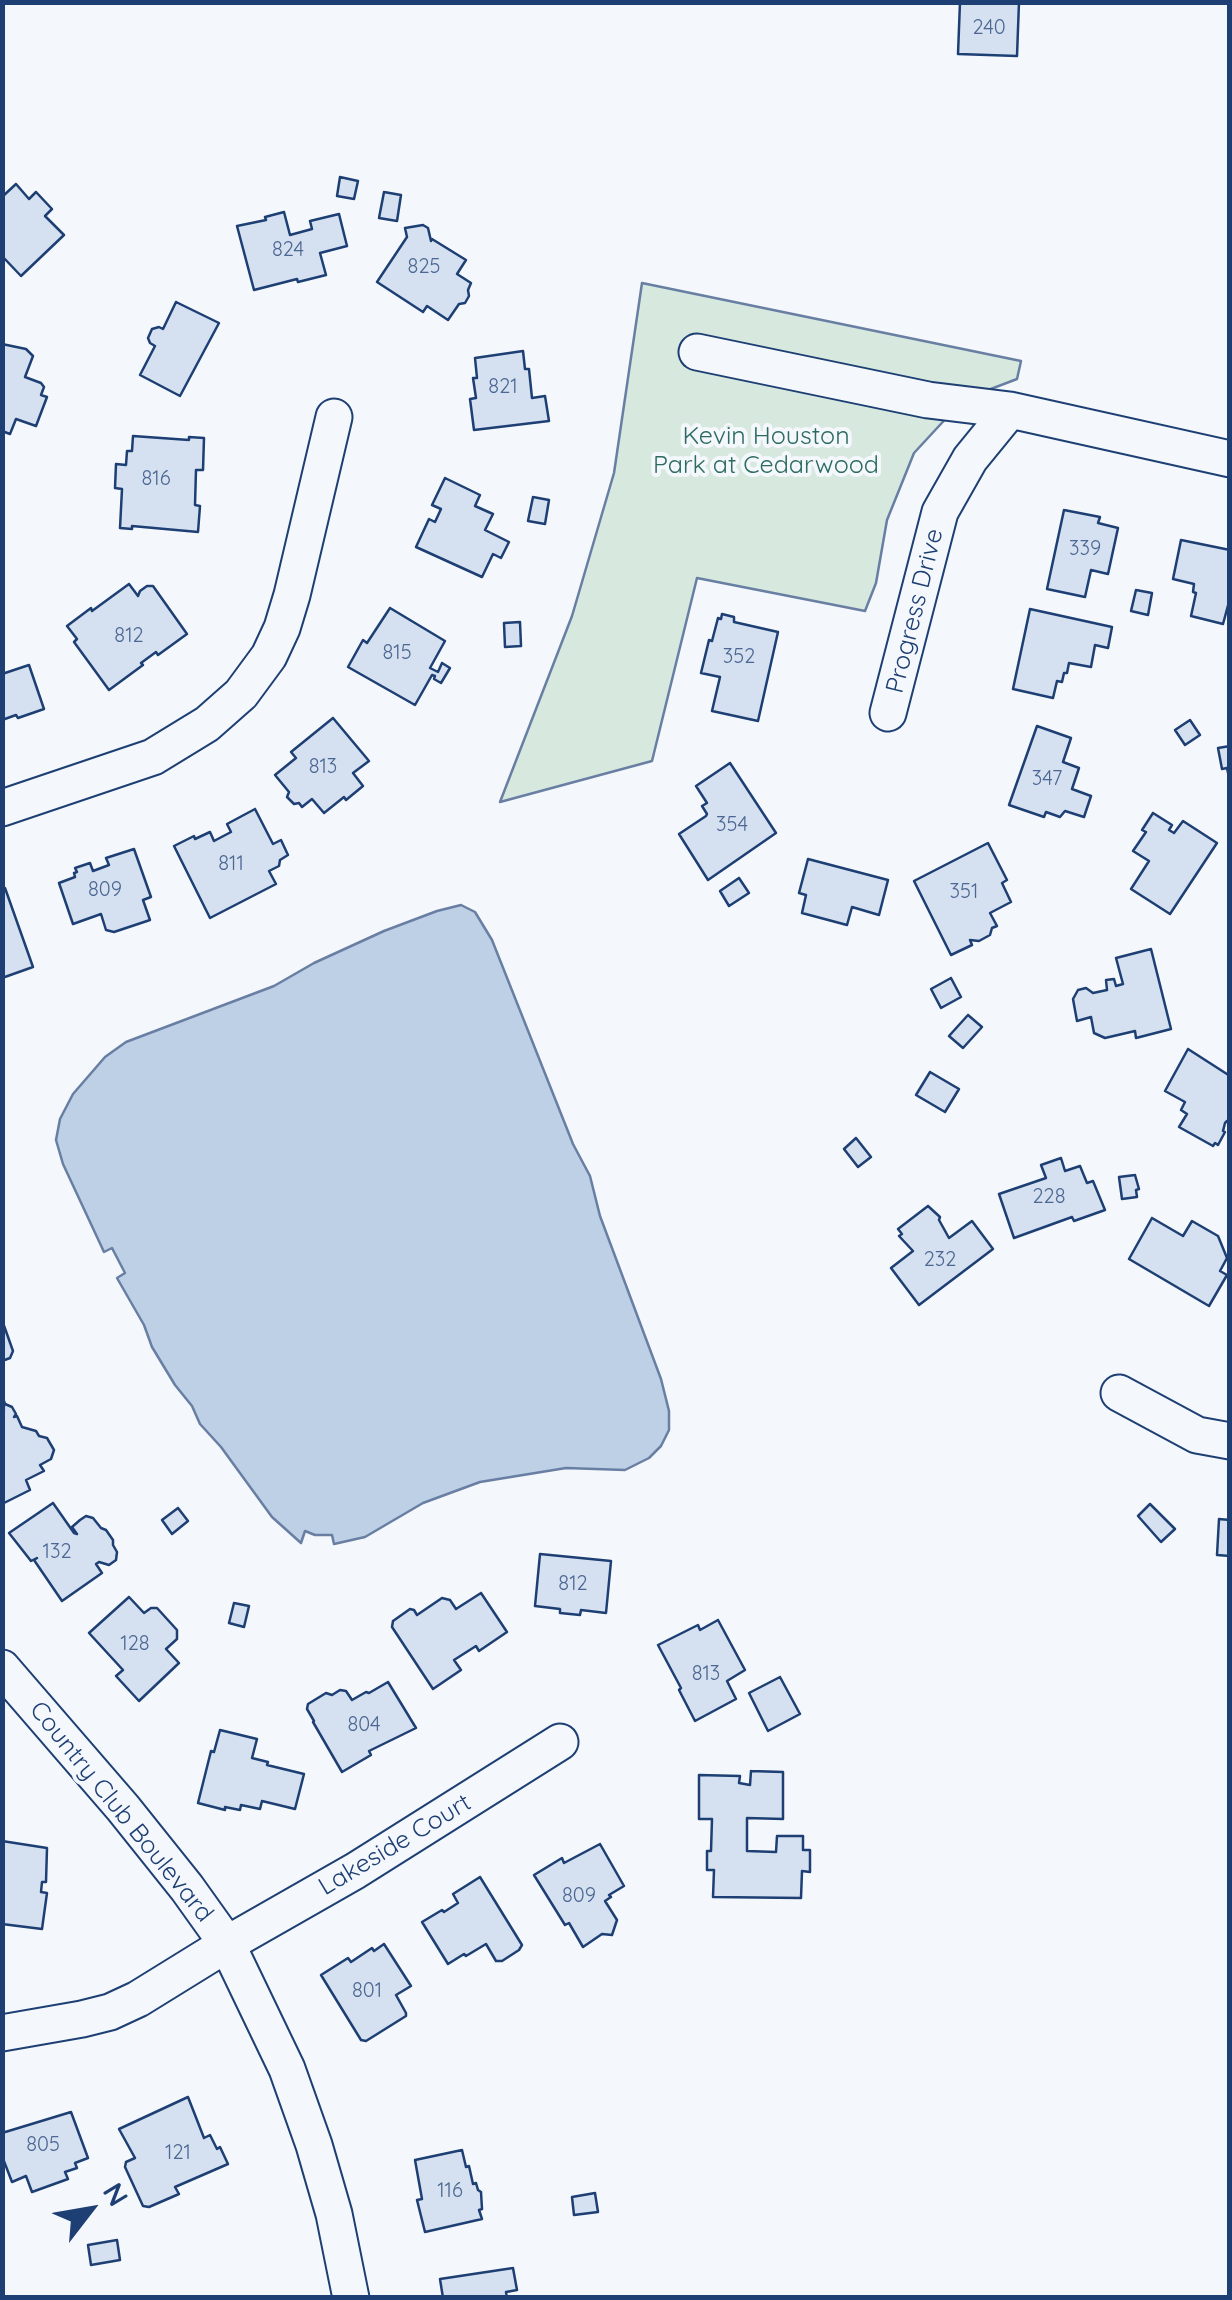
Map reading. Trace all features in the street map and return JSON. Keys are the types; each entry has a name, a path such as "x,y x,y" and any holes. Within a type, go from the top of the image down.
{"street":[{"path":"697,352 928,400 1010,410 1230,459"},
{"name":"Progress Drive","path":"888,713 940,512 970,458 1010,410"},
{"path":"2,808 152,757 207,724 241,694 269,656 282,628 334,417"},
{"path":"1119,1393 1197,1435 1230,1441"},
{"name":"Country Club Boulevard","path":"2,1668 123,1808 226,1944 286,2069 314,2145 334,2214 350,2298"},
{"name":"Lakeside Court","path":"2,2033 110,2012 138,1999 355,1871 560,1742"}],"green space":[{"name":"Kevin Houston Park at Cedarwood","path":"642,283 1021,361 1017,379 975,395 951,413 914,453 887,520 876,583 865,611 697,578 652,761 500,802 572,616 614,473"}],"water":[{"path":"461,905 475,912 492,940 573,1144 590,1176 600,1216 661,1379 669,1430 649,1458 625,1470 566,1468 480,1482 423,1503 365,1537 334,1544 332,1535 305,1531 301,1543 272,1517 200,1424 152,1347 117,1278 125,1273 112,1248 104,1252 63,1164 56,1140 60,1119 73,1094 105,1057 126,1042 274,986 384,931"}],"building":[{"path":"960,2 1019,2 1017,56 958,54"},
{"path":"340,177 358,181 354,199 337,196"},
{"path":"16,184 29,199 36,192 52,209 45,216 64,235 21,276 2,256 2,197"},
{"path":"384,192 401,195 397,221 379,218"},
{"path":"284,212 290,235 312,229 310,221 339,214 347,246 320,253 326,275 254,290 237,226"},
{"path":"405,228 428,228 431,241 466,260 457,274 471,283 469,296 448,320 427,306 423,312 377,282 407,237"},
{"path":"176,302 219,323 180,396 140,375 155,346 148,338 152,329 163,329"},
{"path":"2,344 26,349 33,356 25,377 41,383 41,395 47,397 36,426 16,419 10,434 2,431"},
{"path":"523,351 532,398 545,396 549,421 474,430 470,399 476,398 475,358"},
{"path":"133,436 204,438 203,470 196,470 198,532 120,528 122,489 115,488 116,464 126,465"},
{"path":"445,478 480,495 475,506 493,514 485,530 509,542 501,558 493,554 482,577 416,547 429,519 435,522 441,509 432,505"},
{"path":"533,497 549,500 545,524 528,521"},
{"path":"1064,510 1100,517 1098,523 1118,528 1108,574 1091,570 1085,597 1047,589"},
{"path":"1181,540 1230,550 1230,598 1223,624 1191,616 1194,584 1173,579"},
{"path":"129,584 138,596 147,586 153,586 187,634 158,655 156,652 109,690 67,626"},
{"path":"1136,590 1152,593 1148,615 1131,611"},
{"path":"390,608 445,641 430,668 438,672 442,663 450,668 441,683 432,675 415,705 348,667 363,640 367,643"},
{"path":"1030,609 1112,627 1108,648 1095,645 1091,667 1069,663 1062,682 1057,681 1053,698 1013,689"},
{"path":"722,614 734,617 734,622 778,632 758,721 712,711 720,677 701,673 709,640 712,641"},
{"path":"520,622 521,646 505,647 504,623"},
{"path":"29,665 44,709 2,720 2,674"},
{"path":"333,718 369,761 353,773 363,786 324,813 312,799 302,807 294,804 275,775 296,758 291,752"},
{"path":"1190,720 1200,735 1185,745 1175,730"},
{"path":"1037,726 1071,738 1063,762 1079,768 1072,789 1091,796 1084,817 1065,811 1060,817 1046,812 1044,817 1009,805"},
{"path":"1230,746 1230,782 1227,768 1222,769 1218,748"},
{"path":"730,763 776,833 708,880 679,834 707,814 702,806 707,803 696,786"},
{"path":"255,809 273,844 281,840 288,855 269,871 276,884 210,918 174,846 210,832 214,841 231,832 227,824"},
{"path":"1153,813 1172,825 1169,830 1174,833 1183,821 1217,843 1170,914 1131,889 1149,861 1133,851"},
{"path":"988,843 1007,880 1002,883 1011,902 990,913 997,926 990,935 979,941 970,940 972,945 951,955 914,881"},
{"path":"134,849 151,897 143,900 150,920 114,932 106,930 101,914 73,924 59,883 75,877 75,868 90,863 93,871 109,865 106,858"},
{"path":"808,859 888,880 879,915 852,907 847,925 802,913 806,895 799,893"},
{"path":"739,878 749,893 729,906 720,891"},
{"path":"5,888 33,967 2,978 2,889"},
{"path":"1151,949 1171,1029 1136,1038 1135,1031 1105,1038 1094,1033 1091,1017 1077,1021 1073,999 1078,990 1107,990 1106,980 1114,979 1116,986 1123,984 1116,958"},
{"path":"951,978 961,997 941,1008 931,989"},
{"path":"968,1015 982,1027 963,1048 949,1036"},
{"path":"1188,1049 1230,1076 1230,1123 1225,1123 1218,1145 1213,1146 1179,1127 1187,1114 1181,1110 1185,1102 1165,1091"},
{"path":"930,1072 959,1089 945,1112 916,1095"},
{"path":"856,1138 871,1157 858,1167 844,1149"},
{"path":"1061,1158 1065,1171 1080,1166 1087,1183 1093,1181 1105,1210 1074,1221 1072,1217 1014,1238 999,1194 1046,1178 1041,1165"},
{"path":"1135,1175 1137,1197 1122,1199 1119,1177"},
{"path":"928,1206 940,1217 949,1238 972,1221 993,1249 919,1305 891,1268 913,1251 899,1236 902,1234 898,1229"},
{"path":"1152,1218 1183,1236 1192,1221 1218,1236 1227,1258 1220,1271 1227,1275 1209,1306 1129,1259"},
{"path":"2,1320 13,1351 10,1358 2,1361"},
{"path":"4,1401 12,1407 22,1427 47,1438 54,1450 51,1459 40,1465 44,1471 26,1480 30,1490 2,1504"},
{"path":"53,1503 74,1533 77,1534 72,1527 80,1520 86,1516 93,1518 106,1530 117,1552 116,1560 109,1565 96,1564 102,1573 62,1601 34,1560 37,1558 31,1561 9,1533"},
{"path":"1150,1504 1175,1529 1161,1542 1138,1516"},
{"path":"178,1508 188,1521 172,1534 162,1520"},
{"path":"1219,1519 1230,1520 1230,1556 1217,1555"},
{"path":"540,1554 611,1561 606,1613 581,1610 580,1615 535,1606"},
{"path":"481,1593 507,1632 479,1651 476,1646 454,1660 461,1670 433,1689 392,1627 393,1621 410,1609 417,1615 442,1598 450,1600 456,1609"},
{"path":"129,1597 144,1613 157,1608 177,1630 177,1639 166,1649 179,1663 139,1701 116,1676 123,1670 89,1633"},
{"path":"234,1603 249,1606 244,1627 229,1623"},
{"path":"718,1620 745,1670 727,1681 736,1699 695,1721 658,1645 698,1625 700,1630"},
{"path":"780,1677 800,1714 768,1731 749,1693"},
{"path":"388,1682 416,1728 369,1751 371,1755 342,1772 313,1722 308,1704 340,1690 346,1691 352,1700"},
{"path":"220,1730 257,1739 252,1758 304,1774 295,1809 262,1801 260,1809 241,1805 240,1810 198,1803"},
{"path":"751,1771 783,1772 783,1819 747,1818 747,1851 776,1852 777,1836 803,1836 803,1850 810,1850 810,1872 802,1871 801,1898 713,1897 714,1870 707,1870 712,1819 699,1819 699,1775 740,1776 739,1783 750,1785"},
{"path":"2,1841 47,1848 46,1882 42,1882 41,1892 47,1893 42,1929 2,1924"},
{"path":"600,1844 624,1886 605,1901 617,1920 612,1935 602,1934 583,1947 534,1875 562,1858 564,1863"},
{"path":"480,1877 522,1945 502,1961 496,1961 486,1944 448,1964 422,1922 458,1903 453,1894"},
{"path":"384,1944 411,1986 396,1995 406,2016 366,2041 361,2040 321,1975 348,1958 351,1962"},
{"path":"188,2097 204,2138 210,2135 228,2164 175,2187 179,2194 143,2206 125,2167 126,2162 135,2158 119,2129"},
{"path":"71,2112 88,2158 65,2172 68,2179 32,2192 26,2176 12,2182 2,2156 2,2133"},
{"path":"462,2150 473,2184 481,2192 482,2219 425,2232 417,2200 422,2199 415,2160"},
{"path":"595,2193 598,2212 574,2215 572,2197"},
{"path":"117,2240 120,2260 91,2265 88,2245"},
{"path":"513,2268 517,2290 506,2292 507,2298 443,2298 440,2279"}]}
